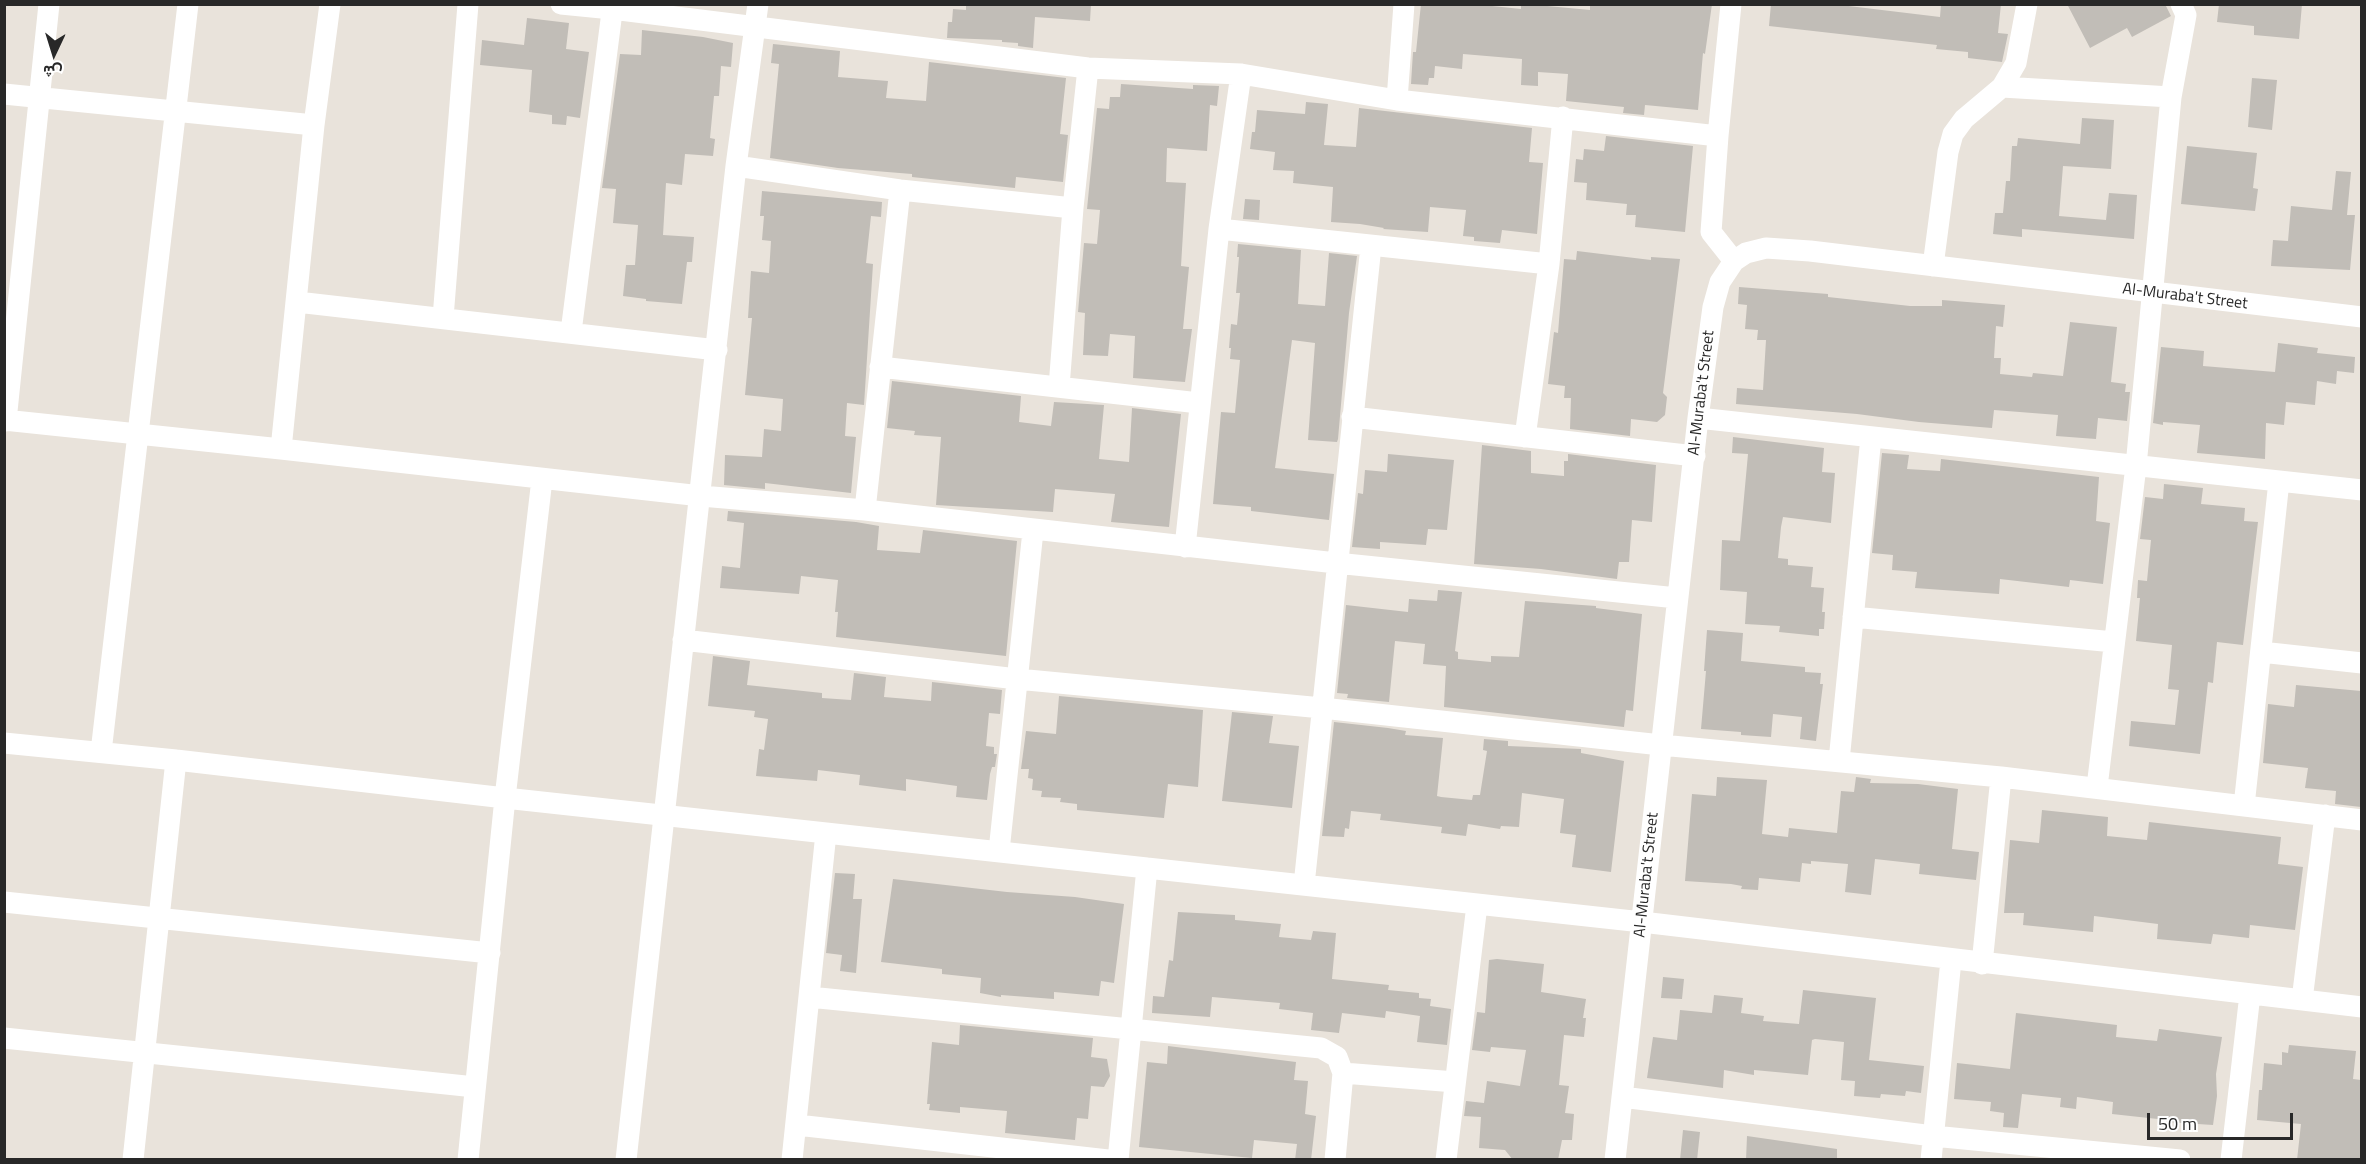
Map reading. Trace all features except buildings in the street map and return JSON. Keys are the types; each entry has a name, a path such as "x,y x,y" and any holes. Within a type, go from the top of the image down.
{"street":[{"path":"48,4 5,421 701,496 865,510 1033,531 1677,598"},
{"path":"101,752 188,4"},
{"path":"281,449 314,125 330,4"},
{"path":"443,318 468,4"},
{"path":"561,4 613,7 755,28 1088,68 1240,74 1396,100 1718,136"},
{"path":"626,1160 736,166 758,4"},
{"path":"1396,100 1404,4"},
{"path":"1731,4 1710,232 1734,261"},
{"path":"1933,266 1948,152 1953,134 1964,118 2002,87 2016,63 2027,4"},
{"path":"2097,787 2136,466 2171,97 2186,15 2181,4"},
{"path":"571,332 613,7"},
{"path":"1059,387 1073,208 1088,68"},
{"path":"1185,547 1219,228 1240,74"},
{"path":"2002,87 2171,97"},
{"path":"4,93 314,125"},
{"path":"1526,437 1549,264 1563,117"},
{"path":"736,166 900,190 1073,208"},
{"path":"865,510 900,190"},
{"path":"1219,228 1549,264"},
{"path":"1304,885 1371,246"},
{"name":"Al-Muraba't Street","path":"1615,1160 1698,418 1713,307 1720,282 1734,261 1746,253 1766,248 2361,317"},
{"path":"297,302 717,350"},
{"path":"880,367 1199,403"},
{"path":"1352,417 1695,456"},
{"path":"1698,418 2361,490"},
{"path":"1839,761 1871,437"},
{"path":"468,1160 505,798 542,479"},
{"path":"2244,806 2279,481"},
{"path":"999,851 1033,531"},
{"path":"1853,617 2114,642"},
{"path":"683,640 1017,679 2097,787 2361,820"},
{"path":"2261,652 2361,663"},
{"path":"4,743 1642,922 2361,1007"},
{"path":"133,1160 176,760"},
{"path":"1982,963 2001,777"},
{"path":"2302,1000 2325,815"},
{"path":"792,1160 826,833"},
{"path":"1118,1160 1147,868"},
{"path":"4,902 490,953"},
{"path":"1446,1160 1477,905"},
{"path":"1931,1160 1951,960"},
{"path":"2231,1160 2250,994"},
{"path":"809,997 1321,1048 1336,1058 1343,1073 1335,1160"},
{"path":"4,1038 475,1087"},
{"path":"1343,1073 1455,1082"},
{"path":"1622,1096 1933,1136 2180,1160"},
{"path":"797,1125 1108,1160"}]}
